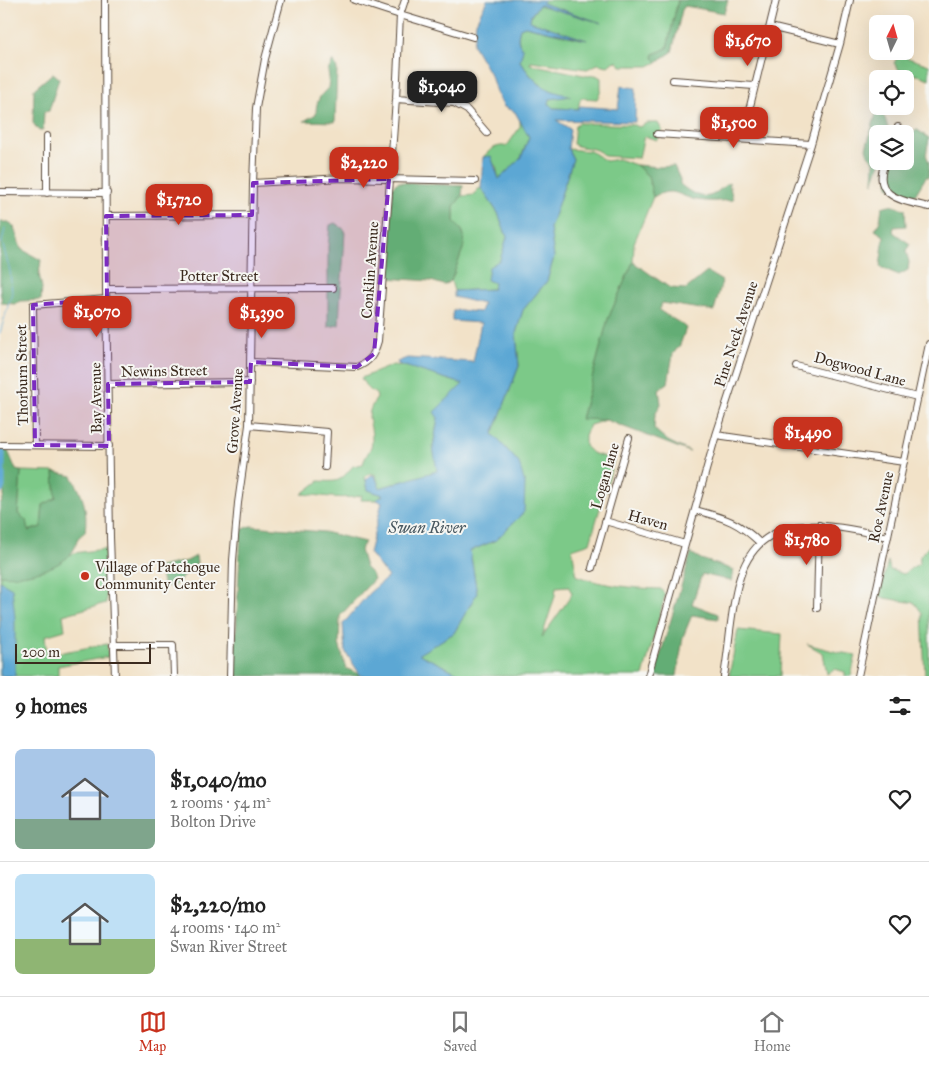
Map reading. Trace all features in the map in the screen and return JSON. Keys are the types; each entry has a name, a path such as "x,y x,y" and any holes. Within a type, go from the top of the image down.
{"street":[{"name":"Bay Avenue","path":"105,0 106,289 115,676"},
{"name":"Grove Avenue","path":"230,676 233,560 238,503 249,425 252,215 256,108 259,86 281,0"},
{"path":"354,0 473,37"},
{"name":"Conklin Avenue","path":"251,362 357,368 369,361 374,354 378,341 388,179 396,99 400,15 405,0"},
{"path":"742,139 776,0"},
{"name":"Pine Neck Avenue","path":"648,676 716,435 811,144 840,44 850,0"},
{"path":"770,26 840,44"},
{"path":"673,80 754,86"},
{"path":"396,99 454,103 467,110 487,133"},
{"path":"657,134 811,144"},
{"path":"46,136 47,193"},
{"path":"882,170 884,187 889,194 898,200 929,207"},
{"path":"253,183 342,178 476,181"},
{"path":"0,192 107,193"},
{"path":"106,216 252,215"},
{"name":"Potter Street","path":"106,289 332,288"},
{"name":"Thorburn Street","path":"35,445 33,305 107,299"},
{"name":"Roe Avenue","path":"858,676 929,344"},
{"name":"Dogwood Lane","path":"796,366 917,397"},
{"name":"Newins Street","path":"108,384 250,382"},
{"path":"249,425 327,432 325,467"},
{"path":"716,435 904,462"},
{"name":"Logan lane","path":"592,568 630,438"},
{"path":"0,445 109,446"},
{"path":"695,510 734,521 747,530 760,543"},
{"name":"Haven","path":"605,521 685,544"},
{"path":"724,676 733,609 740,578 749,558 760,543 789,527 819,525 843,527 888,537"},
{"path":"817,608 819,525"},
{"path":"114,645 173,645 174,676"}],"highlighted area":[{"path":"389,179 374,354 357,367 251,362 250,382 108,384 109,446 35,445 33,305 107,299 106,216 252,215 253,183"}],"green space":[{"path":"545,0 678,0 667,48 654,54 653,58 657,62 649,66 621,66 618,62 614,61 608,66 598,64 587,69 531,61 530,64 588,76 596,75 601,78 601,91 597,99 582,98 578,109 553,108 549,104 550,99 569,96 546,88 530,75 520,61 519,33 520,28 525,26 581,39 530,21 531,16 539,5 589,19 542,3"},
{"path":"678,0 728,0 724,13 685,6 682,10 672,52 657,62 653,58 654,54 667,48"},
{"path":"896,60 914,60 929,65 929,79 914,74 914,70 899,70 894,63"},
{"path":"333,61 337,69 335,122 304,121 316,114 319,100 328,88 328,71"},
{"path":"53,73 59,78 49,111 44,112 43,130 39,131 33,123 34,89"},
{"path":"876,115 882,115 887,125 873,125"},
{"path":"520,120 529,137 521,158 499,180 496,166 483,157 494,148 507,146 520,127"},
{"path":"579,123 634,125 639,127 647,123 658,123 662,130 657,140 644,136 639,158 604,156 597,150 573,144 575,125"},
{"path":"916,129 929,138 926,155 929,162 929,177 926,177 915,195 903,195 888,186 890,170 914,170 914,131"},
{"path":"869,138 869,156 866,148"},
{"path":"568,149 590,151 606,161 618,159 636,165 648,176 653,197 634,243 633,262 608,319 581,419 606,420 590,425 585,435 585,446 592,453 614,460 590,543 572,549 577,576 608,584 661,589 665,595 643,676 464,676 418,654 454,633 477,593 470,551 496,540 519,463 493,434 519,366 516,333 523,310 547,281 554,257 550,228 573,159","holes":["568,586 572,593 569,599 542,637 556,587"]},
{"path":"636,165 674,166 680,179 680,184 699,196 712,195 729,183 733,200 702,201 671,192 653,197 648,176"},
{"path":"874,170 878,170 873,183"},
{"path":"398,182 463,186 462,196 454,206 454,221 463,232 464,246 451,281 444,285 431,281 386,278 393,186"},
{"path":"481,188 498,213 507,237 493,289 454,291 451,281 464,246 463,232 454,221 454,206 462,196 475,195 477,190"},
{"path":"889,205 905,209 906,226 894,227 893,232 910,244 906,251 909,262 908,270 899,275 880,267 884,236 875,230 880,221 882,207"},
{"path":"0,222 9,222 14,227 21,249 41,260 39,274 42,288 41,300 21,301 15,304 2,303 0,289"},
{"path":"335,223 345,230 339,325 328,327 328,247 330,225"},
{"path":"633,262 670,288 686,289 707,272 722,281 714,311 662,303 659,310 686,328 680,345 673,354 668,383 659,389 661,404 655,415 654,429 668,441 690,452 606,420 581,419 608,319"},
{"path":"393,365 410,367 463,384 438,418 433,447 438,471 379,488 376,475 370,473 365,477 368,490 383,495 376,500 361,500 362,495 340,498 302,494 319,481 339,480 353,466 363,464 372,443 369,414 377,398 376,394 367,388 361,378"},
{"path":"0,450 8,451 16,470 21,471 18,514 26,520 28,531 41,527 43,505 56,498 54,472 72,476 79,490 85,509 85,532 78,539 75,548 67,558 50,568 29,574 0,575 0,505 4,496 3,471 0,471"},
{"path":"21,471 54,472 56,498 43,505 41,527 28,531 18,515"},
{"path":"251,526 324,532 365,542 360,550 365,567 374,579 340,616 339,644 346,668 359,674 359,676 234,676 241,530"},
{"path":"929,546 929,676 925,676 922,613 915,603 879,596 888,561 890,570 904,574 919,564 920,556"},
{"path":"105,549 106,603 63,615 65,630 45,636 47,655 107,644 108,657 58,666 58,676 0,676 0,574 46,567 74,553"},
{"path":"691,553 701,559 734,570 731,581 702,574 692,604 718,614 718,619 692,615 683,637 677,676 654,676"},
{"path":"196,556 197,563 173,587 164,586 158,570 159,567 187,561"},
{"path":"738,630 782,634 780,676 729,676"},
{"path":"807,644 856,655 851,676 845,676 845,672 835,669 827,674 823,653"}],"water":[{"name":"Swan River","path":"487,0 545,0 542,3 602,23 539,5 531,15 530,21 587,40 525,26 520,28 518,36 519,44 523,49 520,61 531,76 541,85 547,89 571,96 550,99 549,104 553,108 578,109 580,106 618,109 621,86 636,88 635,122 556,120 570,129 568,149 573,159 550,228 554,257 547,281 523,310 516,333 519,366 493,434 519,463 525,484 524,512 496,540 470,551 477,593 454,633 419,654 464,676 361,676 345,651 343,624 369,593 388,577 369,553 382,502 376,500 383,495 368,490 366,480 371,475 375,476 380,488 437,471 433,447 438,418 434,412 463,384 398,364 397,362 407,358 473,362 481,323 452,321 453,310 480,312 483,304 454,297 454,291 493,289 494,283 487,280 489,267 500,260 507,237 498,213 481,188 483,157 491,156 499,179 521,158 529,137 515,112 504,107 496,92 491,76 473,45 476,22"},
{"path":"0,581 12,588 15,618 15,676 0,676"}],"waterway":[{"path":"0,333 12,293 10,271 2,242 5,229"},
{"path":"0,489 1,453"}],"place":[{"name":"Village of Patchogue Community Center","path":"85,576"}]}
